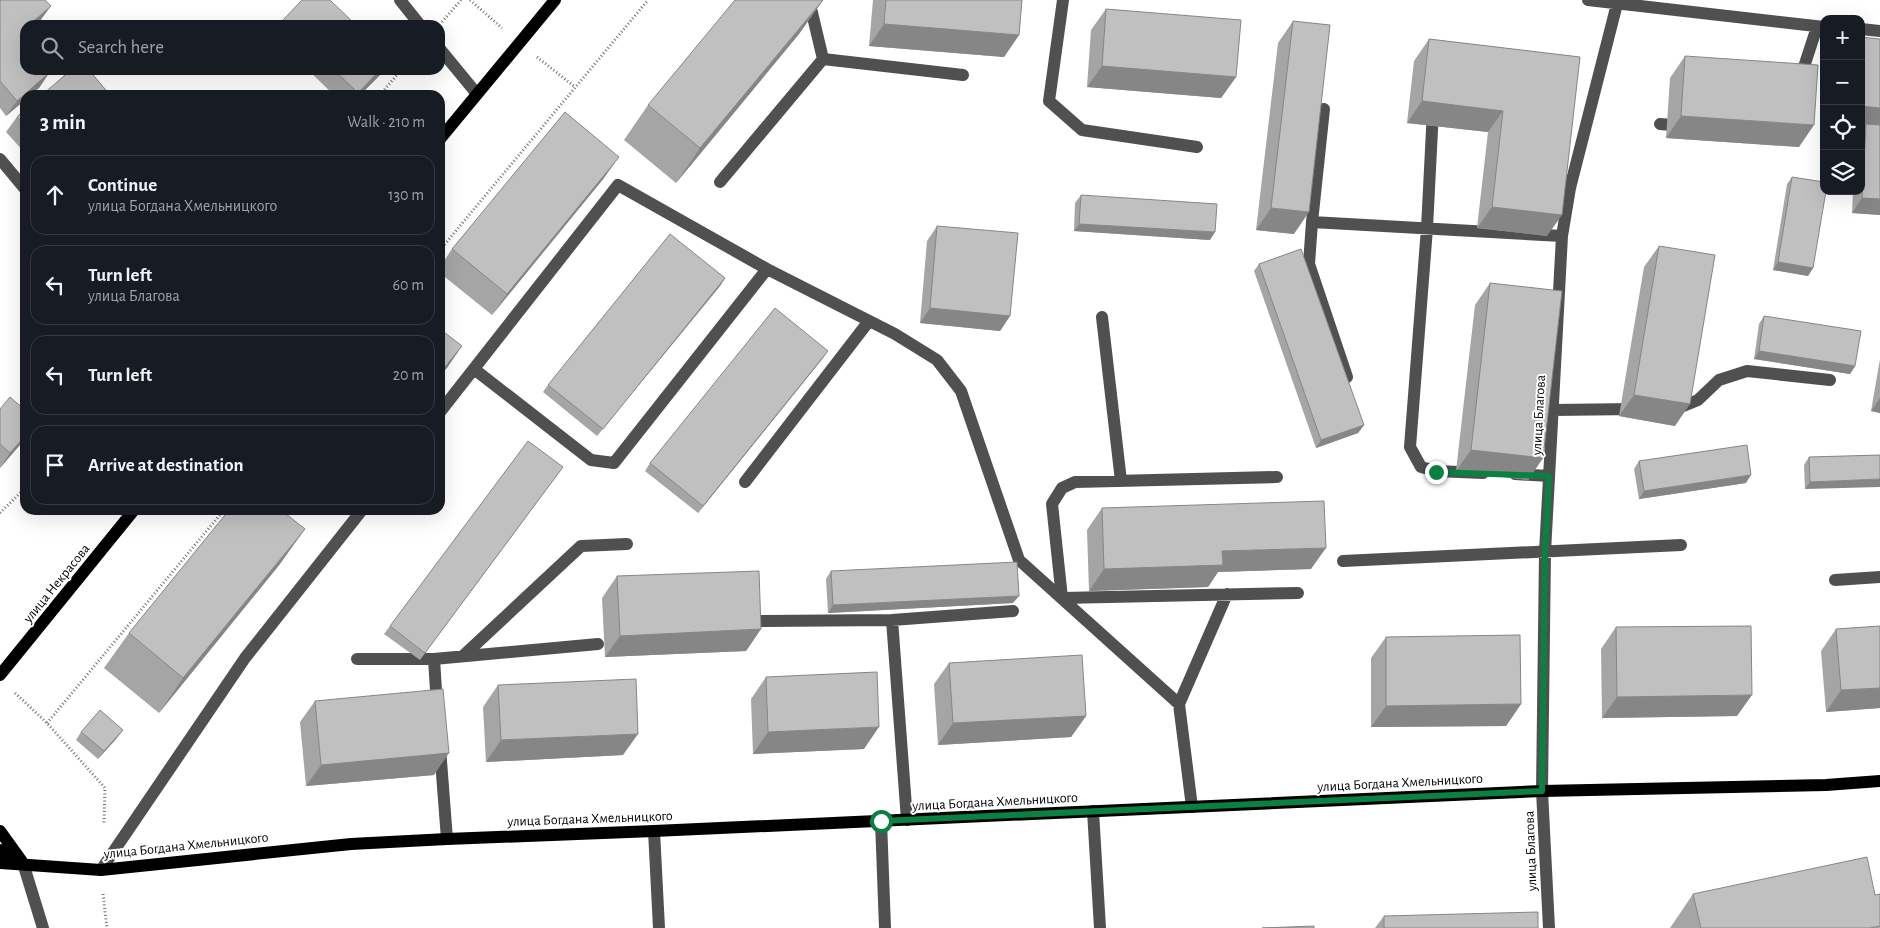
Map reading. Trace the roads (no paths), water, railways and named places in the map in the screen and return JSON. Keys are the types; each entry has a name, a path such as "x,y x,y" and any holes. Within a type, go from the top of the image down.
{"main road":[{"path":"445,133 555,0"},
{"name":"улица Некрасова","path":"0,675 130,515"},
{"name":"улица Богдана Хмельницкого","path":"0,863 23,863 101,870 351,844 447,839 1542,791 1826,785 1880,781"},
{"path":"0,831 23,863"},
{"name":"улица Богдана Хмельницкого","path":"0,850 23,863"}],"street":[{"path":"400,0 416,20"},
{"path":"809,0 823,59"},
{"path":"1063,0 1049,102 1082,130 1197,147"},
{"path":"1588,0 1618,1 1820,27 1797,90"},
{"name":"улица Благова","path":"1549,928 1542,791 1545,552 1562,236 1570,188 1618,1"},
{"path":"1865,29 1880,31"},
{"path":"445,56 477,94"},
{"path":"823,59 964,75"},
{"path":"720,182 823,59"},
{"path":"1434,93 1427,228 1410,447 1421,467 1436,472 1549,476"},
{"path":"1324,110 1309,264 1347,377"},
{"path":"1660,124 1697,127"},
{"path":"0,159 20,183"},
{"path":"445,406 618,185 767,268 895,334 937,360 961,392 1019,560 1178,704"},
{"path":"1312,222 1562,236"},
{"path":"474,369 591,460 614,463 767,268"},
{"path":"1102,317 1122,481"},
{"path":"745,482 869,321"},
{"path":"1553,410 1678,409 1698,400 1719,380 1747,371 1830,380"},
{"path":"1062,598 1052,504 1062,488 1076,482 1278,477"},
{"path":"101,870 245,658 358,515"},
{"path":"463,656 581,546 627,544"},
{"path":"1342,561 1681,546"},
{"path":"1835,580 1880,577"},
{"path":"1062,598 1298,593"},
{"path":"1192,807 1178,704 1227,594"},
{"path":"757,621 892,620 1013,611"},
{"path":"892,620 907,820"},
{"path":"357,659 434,659 598,644"},
{"path":"434,659 438,716"},
{"path":"439,734 447,839"},
{"path":"1093,811 1100,928"},
{"path":"881,821 885,928"},
{"path":"654,831 659,928"},
{"path":"23,863 43,928"}]}
